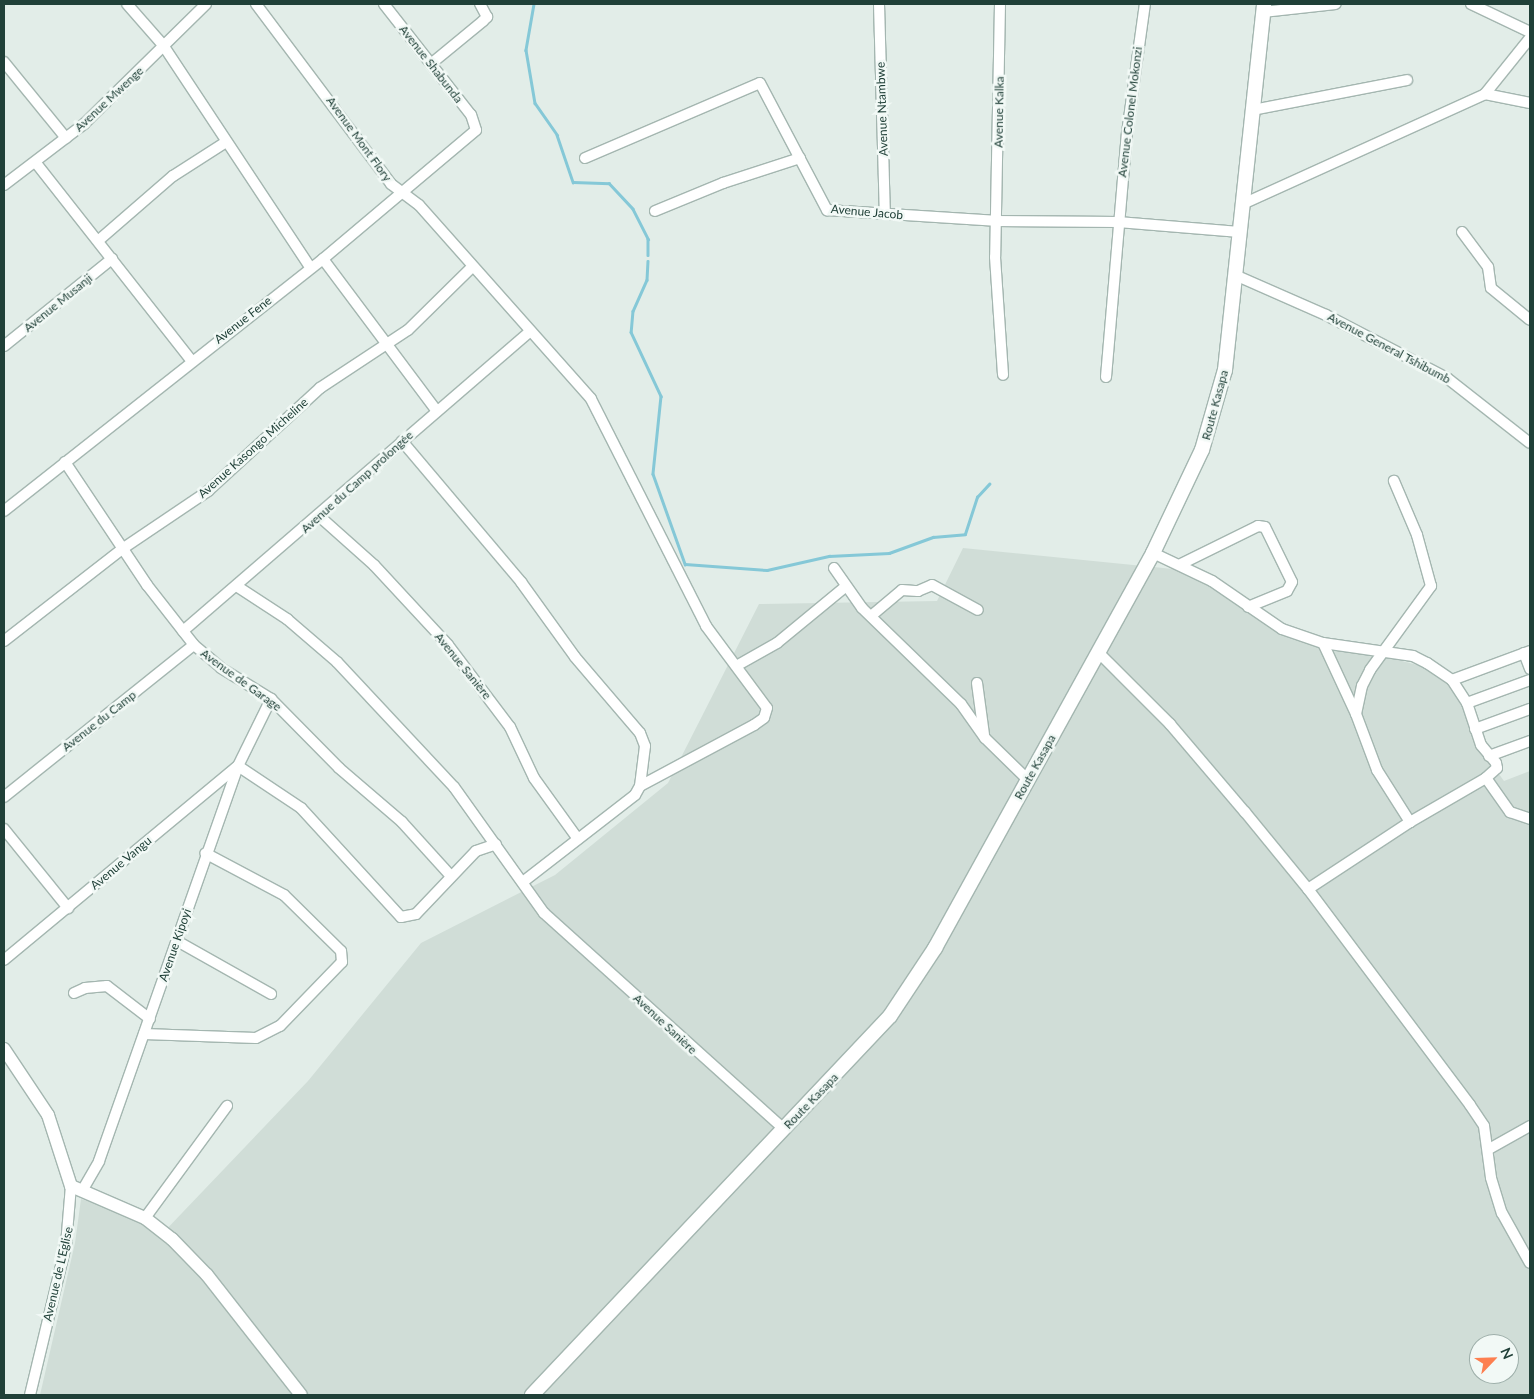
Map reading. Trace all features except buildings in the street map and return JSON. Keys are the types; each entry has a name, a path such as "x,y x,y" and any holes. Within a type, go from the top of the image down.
{"main road":[{"name":"Route Kasapa","path":"532,1395 890,1016 935,948 1153,553 1190,479 1214,417 1225,370 1240,232 1245,203 1264,8"}],"street":[{"path":"127,4 164,45 310,267"},
{"name":"Avenue Mwenge","path":"4,185 36,163 108,103 205,4"},
{"name":"Avenue Mont Flory","path":"256,4 391,184 419,205 591,399 668,545 687,593 723,650 738,665 767,708 764,718 640,786"},
{"name":"Avenue Shabunda","path":"384,4 477,124"},
{"path":"432,64 483,21 486,17 480,4"},
{"name":"Avenue Ntambwe","path":"878,4 885,214"},
{"name":"Avenue Kalka","path":"1000,4 995,221 1003,375"},
{"name":"Avenue Colonel Mokonzi","path":"1106,377 1118,222 1135,54 1145,4"},
{"path":"1264,8 1336,4"},
{"path":"1471,4 1530,32"},
{"path":"1245,203 1485,94 1530,38"},
{"path":"4,62 66,138"},
{"path":"1253,110 1407,80"},
{"name":"Avenue Jacob","path":"585,158 760,83 827,210 995,221 1118,222 1240,232"},
{"path":"1485,94 1530,103"},
{"name":"Avenue Fene","path":"4,511 310,267 323,259 400,191 476,130 477,124"},
{"path":"98,240 173,176 226,142"},
{"path":"655,211 723,183 800,158"},
{"path":"36,163 192,361"},
{"path":"1462,232 1488,267 1491,288 1530,320"},
{"name":"Avenue Musanji","path":"4,346 112,259"},
{"path":"323,259 436,410"},
{"name":"Avenue Kasongo Micheline","path":"4,641 122,549 208,491 320,388 385,342 411,327 472,267"},
{"name":"Avenue General Tshibumb","path":"1235,275 1326,315 1447,378 1530,443"},
{"name":"Avenue du Camp prolongée","path":"183,631 238,587 436,410 530,331"},
{"path":"402,441 521,582 574,657 640,733 645,746 640,786 635,795 523,882"},
{"name":"Avenue de Garage","path":"65,462 122,549 194,645 221,668 271,699 339,768 422,841 450,875"},
{"path":"1356,714 1362,686 1381,652 1430,586 1417,535 1394,481"},
{"name":"Avenue Sanière","path":"319,516 374,565 448,645 506,721 534,778 578,839"},
{"path":"1180,564 1258,526 1265,527 1292,582 1287,591 1248,607"},
{"path":"1153,553 1180,564 1282,628 1323,642 1413,656 1452,680 1467,703 1475,729 1497,768 1486,778 1410,822 1308,889"},
{"path":"834,568 845,587 871,616 961,704 984,738 1028,780"},
{"path":"871,616 902,590 918,591 932,585 978,610"},
{"name":"Avenue Sanière","path":"238,587 287,619 337,662 454,787 544,913 577,946 784,1129"},
{"path":"738,665 777,643 845,587"},
{"path":"1323,642 1356,714 1377,770 1410,822"},
{"name":"Avenue du Camp","path":"4,797 194,645"},
{"path":"1098,652 1170,724 1308,889 1470,1105 1484,1126 1489,1149 1491,1178 1502,1212 1530,1262"},
{"path":"1452,680 1527,652 1530,669"},
{"path":"1467,703 1530,680"},
{"path":"977,683 984,738"},
{"name":"Avenue Kipoyi","path":"76,1188 99,1161 177,941 205,853 238,766 271,699"},
{"path":"1475,729 1530,709"},
{"path":"1489,756 1530,741"},
{"path":"238,766 302,808 401,917 416,914 450,875 476,851 496,844"},
{"name":"Avenue Vangu","path":"4,960 238,766"},
{"path":"1486,778 1510,812 1530,819"},
{"path":"4,829 68,908"},
{"path":"144,1034 256,1038 280,1026 342,962 342,951 284,895 205,853"},
{"path":"177,941 270,994"},
{"path":"74,993 85,988 108,986 150,1019"},
{"name":"Avenue de L'Eglise","path":"4,1049 48,1115 76,1188 66,1245 30,1395"},
{"path":"145,1218 227,1106"},
{"path":"1489,1149 1530,1126"},
{"path":"76,1188 145,1218 172,1239 207,1275 301,1395"}],"shaded area":[{"path":"963,548 1183,570 1290,636 1331,649 1383,656 1425,667 1458,691 1488,759 1504,781 1530,771 1530,1395 40,1395 75,1243 81,1199 119,1211 161,1235 308,1081 421,943 555,875 668,783 759,604 937,601"}],"waterway":[{"path":"534,4 526,50 535,103 557,135 573,182 609,183 633,209 648,239 648,255"},
{"path":"648,261 647,280 633,311 631,332 661,396 653,474 685,564 767,570 829,556 889,553 933,537 965,534 977,497 989,484"}]}
